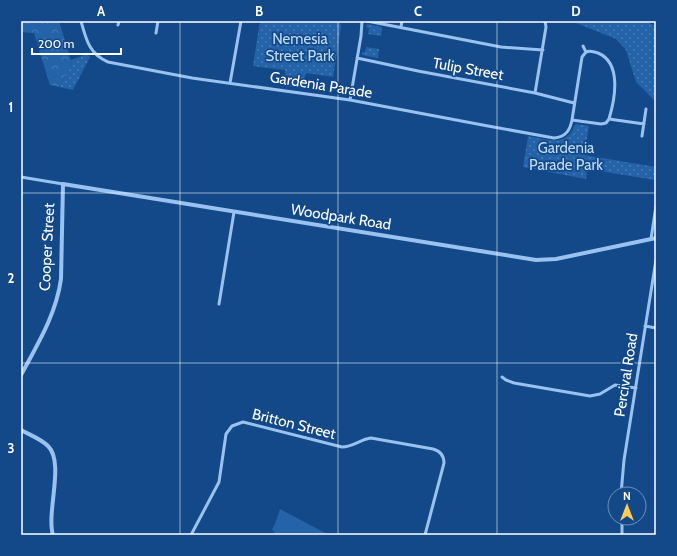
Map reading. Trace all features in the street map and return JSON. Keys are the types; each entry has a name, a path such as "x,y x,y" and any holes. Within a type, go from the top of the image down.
{"street":[{"name":"Gardenia Parade","path":"81,21 89,48 103,60 182,76 350,100 554,138 567,133 570,128 582,57 586,52"},
{"path":"118,26 119,21"},
{"path":"156,33 158,21"},
{"path":"230,83 241,21"},
{"path":"350,100 362,21"},
{"path":"367,21 501,47 543,50"},
{"path":"401,28 402,21"},
{"path":"535,93 543,50 546,27 545,21"},
{"path":"572,120 601,124 606,123 609,119 616,81 611,64 607,58 592,51 586,52 583,46"},
{"name":"Tulip Street","path":"357,58 418,72 535,93 574,103"},
{"path":"642,136 646,109"},
{"path":"609,119 644,124"},
{"name":"Woodpark Road","path":"21,177 543,261 654,238"},
{"name":"Cooper Street","path":"21,376 50,319 58,295 61,279 63,184"},
{"path":"654,238 656,206"},
{"path":"219,304 234,212"},
{"name":"Percival Road","path":"621,486 621,478 656,260"},
{"path":"645,326 656,328"},
{"path":"502,377 514,384 590,396 600,394 615,385 636,388"},
{"name":"Britton Street","path":"191,535 219,482 224,437 230,428 238,423 250,422 338,446 349,446 371,438 433,449 442,454 444,463 425,535"},
{"path":"21,430 49,447 55,459 51,524 53,535"}],"green space":[{"path":"21,21 59,21 72,64 59,87 50,85 34,33 21,32"},
{"name":"Nemesia Street Park","path":"260,21 340,21 341,27 333,77 306,73 301,88 285,86 285,70 253,66"},
{"path":"571,21 645,21 656,26 656,102 636,82 626,50 616,39"},
{"path":"367,24 382,27 381,36 368,34 369,28 366,27"},
{"path":"366,47 379,49 378,58 362,55 362,52 365,52"},
{"path":"87,54 90,57 73,90 59,87 72,64 71,60"},
{"name":"Gardenia Parade Park","path":"576,124 589,126 584,155 656,167 655,180 587,169 586,179 523,167 528,136 550,140 560,140 570,134"},
{"path":"280,509 329,535 276,535 272,529"}]}
